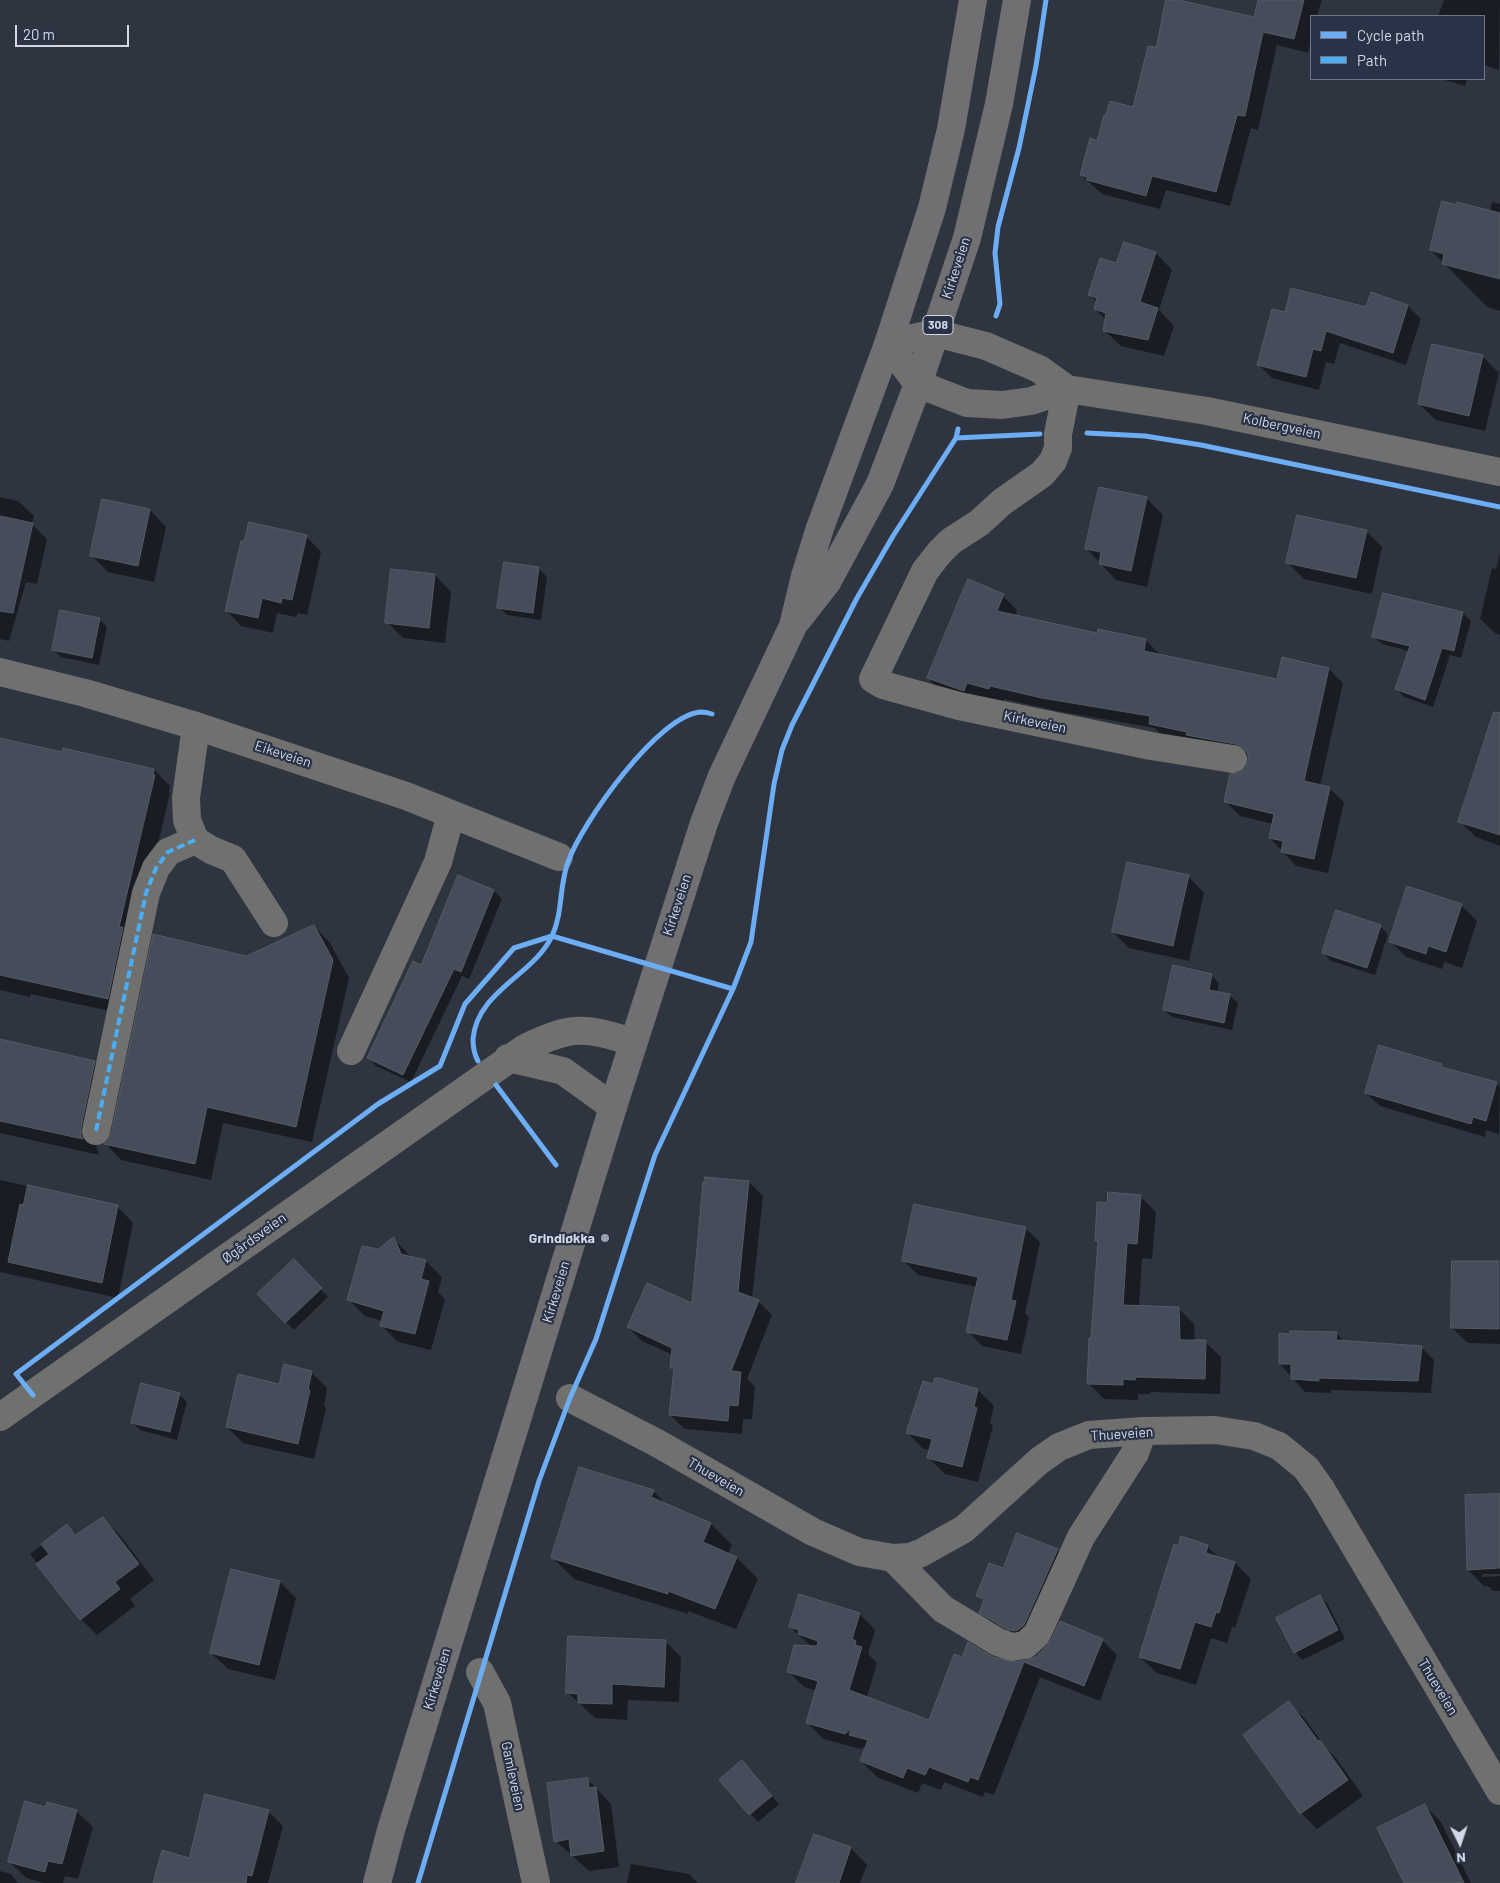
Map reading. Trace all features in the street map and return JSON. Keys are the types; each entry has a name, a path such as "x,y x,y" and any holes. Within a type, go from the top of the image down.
{"main road":[{"name":"Kirkeveien","path":"378,1883 391,1830 613,1107 704,823 722,776 793,626 805,576 820,528 888,344 932,208 951,129 973,0"},
{"name":"Kirkeveien","path":"793,626 827,582 880,484 918,384 967,238 999,104 1016,0"}],"street":[{"name":"Kolbergveien","path":"888,344 935,333 986,346 1038,369 1067,389 1207,411 1499,467"},
{"path":"888,344 918,384"},
{"name":"Kolbergveien","path":"918,384 967,403 1002,405 1031,401 1067,389"},
{"name":"Kirkeveien","path":"1067,389 1058,434 1058,448 1053,461 1042,474 1002,502 979,523 951,541 939,554 925,572 873,679 883,685 959,706 1152,746 1233,759"},
{"name":"Eikeveien","path":"0,672 85,693 196,726 406,796 558,857"},
{"path":"196,726 186,798 187,820 195,840 211,850 233,858 274,923"},
{"path":"351,1051 438,862 451,814"},
{"path":"96,1131 146,893 156,868 168,852 195,840"},
{"name":"Øgårdsveien","path":"0,1417 170,1299 508,1058 551,1035 577,1029 599,1032 633,1042"},
{"path":"508,1058 563,1071 613,1107"},
{"name":"Thueveien","path":"570,1398 657,1443 813,1532 859,1552 894,1558 910,1557 921,1553 964,1529 1039,1461 1059,1447 1089,1435 1214,1430 1254,1436 1280,1446 1306,1468 1321,1489 1500,1790"},
{"path":"894,1558 943,1609 998,1642 1012,1647 1025,1645 1037,1634 1081,1537 1135,1453 1143,1432"},
{"name":"Gamleveien","path":"480,1672 497,1703 536,1883"}],"building":[{"path":"1166,0 1178,0 1254,17 1258,0 1304,0 1294,39 1263,32 1245,116 1237,115 1216,192 1152,176 1146,196 1087,180 1087,177 1080,175 1090,138 1097,141 1110,101 1133,107 1148,46 1156,47"},
{"path":"1442,201 1457,205 1457,202 1500,213 1500,279 1442,264 1444,254 1430,250"},
{"path":"1124,242 1156,252 1140,302 1158,308 1148,340 1103,331 1106,313 1094,309 1097,298 1088,295 1100,258 1116,263"},
{"path":"1291,288 1366,307 1371,292 1408,305 1393,353 1326,331 1321,351 1313,349 1306,377 1257,365 1272,309 1285,312"},
{"path":"1432,344 1483,355 1469,416 1418,404"},
{"path":"1099,487 1147,497 1131,571 1099,564 1101,552 1085,549"},
{"path":"102,499 150,509 138,566 90,556"},
{"path":"1297,515 1367,530 1356,578 1286,563"},
{"path":"0,516 33,523 13,613 0,611"},
{"path":"249,522 307,535 292,600 282,598 281,603 262,598 258,618 225,611 241,541 244,541"},
{"path":"504,562 539,567 533,613 497,608"},
{"path":"391,569 435,574 429,628 385,623"},
{"path":"968,579 1004,594 997,611 1097,633 1098,629 1146,639 1144,651 1277,679 1282,657 1329,668 1304,781 1330,787 1314,859 1281,852 1283,841 1269,838 1274,814 1224,802 1230,774 1239,773 1245,769 1248,762 1248,754 1242,747 1186,735 1187,732 1149,724 1150,716 1042,698 990,686 989,689 967,683 964,691 927,678"},
{"path":"1383,593 1463,612 1454,651 1442,648 1425,700 1395,689 1410,646 1372,637"},
{"path":"60,610 100,618 92,658 52,650"},
{"path":"1494,712 1500,713 1500,835 1458,822"},
{"path":"0,738 62,752 63,748 154,769 153,775 155,775 119,927 123,927 108,999 0,975"},
{"path":"1127,862 1189,875 1173,946 1112,932"},
{"path":"458,875 494,890 461,972 454,969 403,1075 367,1058 413,961 421,965"},
{"path":"1407,886 1462,904 1446,952 1428,946 1426,954 1389,942"},
{"path":"1336,910 1381,925 1367,968 1322,953"},
{"path":"314,925 333,960 296,1127 207,1107 195,1164 104,1144 108,1141 111,1134 153,934 246,956"},
{"path":"1173,965 1212,974 1209,990 1230,994 1224,1023 1163,1010"},
{"path":"0,1039 95,1061 81,1128 83,1139 0,1121"},
{"path":"1379,1045 1442,1064 1441,1067 1497,1082 1486,1121 1473,1117 1471,1124 1365,1093"},
{"path":"705,1177 749,1181 738,1292 759,1300 731,1371 741,1372 738,1406 729,1405 728,1421 669,1415 674,1368 670,1368 672,1348 627,1327 647,1283 692,1303"},
{"path":"28,1185 118,1205 102,1283 8,1262 20,1204 23,1205"},
{"path":"1108,1192 1141,1195 1137,1244 1127,1243 1123,1305 1179,1307 1180,1340 1206,1340 1205,1379 1136,1377 1135,1380 1123,1379 1123,1385 1087,1384 1089,1338 1091,1338 1098,1241 1095,1241 1097,1202 1107,1203"},
{"path":"914,1204 1026,1227 1011,1300 1016,1301 1007,1340 966,1332 978,1277 902,1261"},
{"path":"394,1237 401,1254 426,1260 421,1279 429,1281 415,1334 380,1326 384,1311 347,1300 362,1246 378,1249"},
{"path":"294,1259 322,1288 285,1323 257,1294"},
{"path":"1452,1261 1499,1261 1499,1329 1451,1328"},
{"path":"1290,1331 1337,1332 1336,1340 1422,1346 1418,1381 1319,1378 1319,1381 1291,1379 1291,1364 1279,1364 1279,1333 1290,1334"},
{"path":"284,1364 312,1371 308,1390 310,1390 298,1444 226,1427 238,1374 279,1384"},
{"path":"935,1378 978,1389 974,1407 977,1408 962,1467 927,1458 932,1439 906,1433 923,1381 933,1384"},
{"path":"141,1383 180,1393 170,1432 131,1423"},
{"path":"579,1467 654,1490 651,1497 711,1523 703,1542 737,1557 715,1609 668,1591 668,1594 551,1558"},
{"path":"1500,1494 1500,1568 1467,1570 1465,1495"},
{"path":"103,1517 139,1564 115,1582 120,1589 80,1620 36,1564 49,1554 41,1544 67,1524 75,1535"},
{"path":"1017,1533 1058,1549 1024,1625 1014,1631 979,1613 984,1599 976,1596 989,1563 1003,1568"},
{"path":"1181,1536 1208,1545 1206,1553 1235,1562 1219,1613 1216,1612 1211,1627 1195,1622 1180,1669 1139,1657 1174,1544 1178,1546"},
{"path":"231,1569 280,1581 259,1665 210,1653"},
{"path":"799,1594 860,1613 852,1639 856,1641 855,1645 862,1647 849,1690 929,1720 954,1654 962,1657 968,1642 993,1657 1014,1662 1036,1657 1051,1641 1060,1621 1103,1639 1084,1686 1024,1662 978,1780 970,1777 968,1782 929,1767 925,1775 907,1768 903,1778 860,1761 868,1740 849,1735 852,1728 845,1734 806,1723 818,1681 787,1672 794,1645 817,1646 818,1641 798,1634 799,1630 789,1627"},
{"path":"1320,1595 1338,1630 1294,1653 1276,1618"},
{"path":"568,1636 666,1640 664,1687 612,1684 612,1704 578,1703 578,1694 566,1693"},
{"path":"1289,1701 1318,1741 1320,1740 1348,1780 1300,1814 1243,1735"},
{"path":"742,1760 772,1796 749,1815 719,1780"},
{"path":"588,1778 589,1788 596,1787 604,1851 571,1856 569,1839 554,1842 547,1783"},
{"path":"205,1794 269,1810 252,1876 247,1875 246,1883 153,1883 162,1850 189,1858"},
{"path":"25,1801 45,1807 47,1802 77,1810 62,1864 48,1861 45,1872 8,1862"},
{"path":"1425,1804 1464,1883 1404,1883 1377,1828"},
{"path":"814,1834 851,1847 839,1883 796,1883"}],"marked path":[{"path":"96,1131 146,893 156,868 168,852 195,840"}],"cycle path":[{"path":"996,316 1000,304 995,253 998,227 1019,148 1036,66 1046,0"},
{"path":"418,1883 539,1481 570,1398 596,1339 655,1155 733,989 751,942 774,784 782,750 792,725 857,598 893,536 956,438 958,429"},
{"path":"1087,433 1145,436 1201,445 1500,507"},
{"path":"956,438 1040,434"},
{"path":"478,1061 473,1042 477,1022 484,1008 533,962 544,950 552,936 558,918 565,871 588,823 624,774 644,750 664,731 684,717 701,712 712,714"},
{"path":"33,1395 16,1374 378,1104 440,1066 465,1004 514,948 552,936 733,989"},
{"path":"496,1085 556,1165"}],"place":[{"name":"Grindløkka","path":"605,1238"}]}
